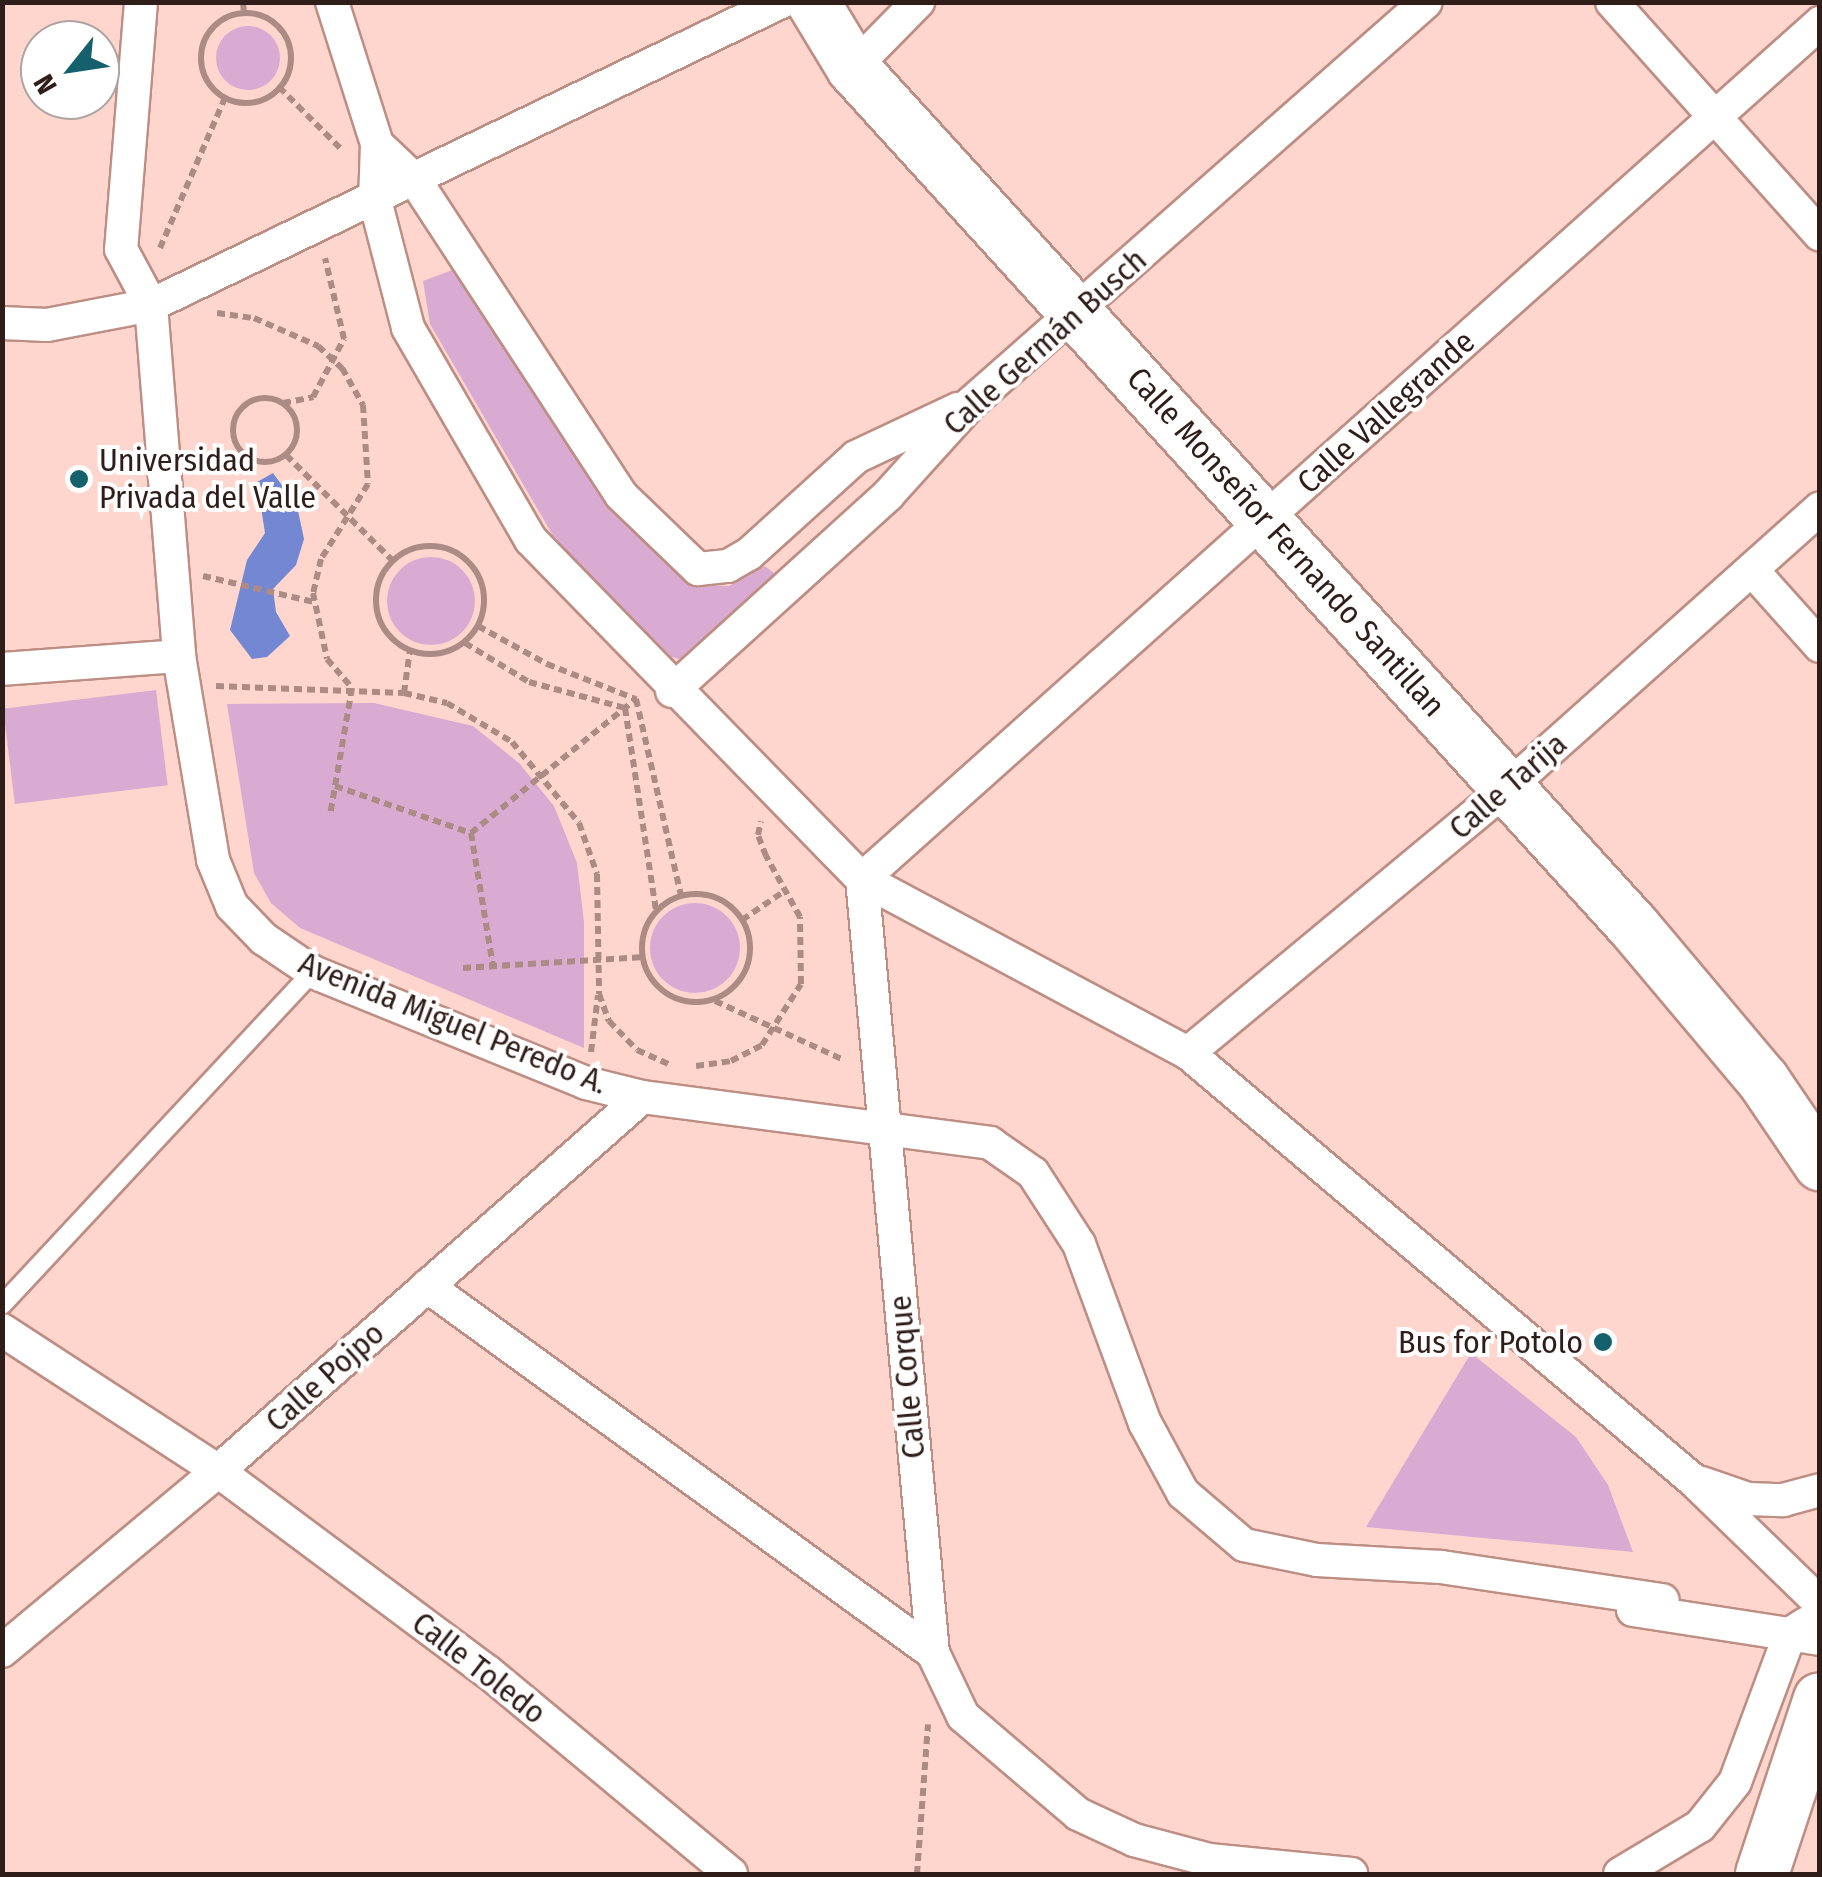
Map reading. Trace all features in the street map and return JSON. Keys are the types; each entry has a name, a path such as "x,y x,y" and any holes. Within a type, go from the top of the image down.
{"main road":[{"name":"Calle Monseñor Fernando Santillan","path":"813,2 853,68 1266,518 1763,1080 1820,1164"},
{"name":"Calle Monseñor Fernando Santillan","path":"1763,1080 1820,1124"},
{"path":"1762,1874 1820,1699"},
{"path":"1800,1874 1820,1812"}],"street":[{"name":"Avenida Miguel Peredo A.","path":"141,2 120,249 147,297 182,671 213,860 232,906 264,939 313,972 586,1082 642,1097 990,1143 1033,1173 1079,1244 1145,1423 1183,1493 1244,1544 1373,1564"},
{"path":"332,2 377,144 375,192 408,328 532,540 656,690 781,798 862,879 1188,1054 1693,1480 1820,1603"},
{"path":"2,323 47,325 147,297 318,227 375,192 415,180 781,2"},
{"path":"853,68 918,2"},
{"name":"Calle Germán Busch","path":"656,690 888,495 971,402 1426,2"},
{"path":"1612,2 1820,236"},
{"name":"Calle Vallegrande","path":"862,879 1820,23"},
{"path":"377,144 415,180 621,495 698,569 728,566 749,554 856,458 971,402"},
{"name":"Calle Tarija","path":"1188,1054 1506,789 1820,508"},
{"path":"1752,570 1820,646"},
{"path":"2,669 182,671"},
{"name":"Calle Corque","path":"862,879 933,1653"},
{"name":"Calle Pojpo","path":"2,1650 218,1471 642,1097"},
{"path":"427,1286 933,1653 963,1716 1078,1814 1134,1840 1208,1860 1351,1874"},
{"name":"Calle Toledo","path":"2,1330 218,1471 488,1672 731,1874"},
{"path":"1693,1480 1748,1499 1820,1490"},
{"path":"1373,1564 1441,1567 1663,1600"},
{"path":"1373,1564 1805,1637"},
{"path":"1620,1874 1665,1853 1700,1826 1735,1782 1805,1637 1820,1614"}],"lane":[{"path":"2,1304 313,972"}],"path":[{"path":"243,2 244,13"},
{"path":"244,13 272,21 289,45 288,75 280,88 254,102 225,98 205,76 202,48 217,23 244,13"},
{"path":"280,88 375,192"},
{"path":"225,98 147,297 254,318 332,359 363,405 371,450 368,484 321,559 314,602 327,659 352,688"},
{"path":"286,455 255,461 234,438 242,407 262,398 283,404 312,397 344,339 318,227"},
{"path":"283,404 298,428 286,455"},
{"path":"286,455 392,560"},
{"path":"434,545 463,556 485,596 478,626 465,642 438,654 410,650 386,631 376,602 392,560 434,545"},
{"path":"230,582 314,602"},
{"path":"478,626 547,664 656,690"},
{"path":"465,642 529,682 625,708"},
{"path":"404,693 410,650"},
{"path":"182,671 404,693 480,718 544,773 579,823 597,874 598,994 586,1082"},
{"path":"330,814 352,688"},
{"path":"471,832 625,708 656,690"},
{"path":"656,690 680,896"},
{"path":"625,708 656,910"},
{"path":"335,786 471,832"},
{"path":"598,994 610,1021 637,1050 668,1064 731,1061 762,1045 801,984 800,917 758,835 762,816 781,798"},
{"path":"471,832 493,966"},
{"path":"742,920 786,890"},
{"path":"714,1000 747,967 742,920 716,898 680,896 656,910 646,924 642,957 668,996 714,1000 772,1031 878,1074"},
{"path":"464,968 642,957"},
{"path":"917,1874 933,1653"}],"shaded area":[{"path":"248,26 270,36 280,58 270,80 248,90 226,80 216,58 226,36"},
{"path":"455,269 581,466 688,584 729,586 765,566 779,577 683,660 657,653 552,534 430,324 423,281"},
{"path":"431,557 462,570 475,601 462,632 431,645 400,632 387,601 400,570"},
{"path":"156,690 168,785 15,804 3,709"},
{"path":"374,703 473,726 519,763 554,806 577,863 584,922 584,1048 300,928 271,903 254,873 227,704"},
{"path":"695,903 712,906 727,916 737,931 737,965 727,980 712,990 695,993 678,990 663,980 653,965 650,948 653,931 663,916 678,906"},
{"path":"1471,1353 1576,1437 1608,1485 1633,1552 1366,1527"}],"water":[{"path":"273,473 297,506 304,539 296,565 273,589 276,612 290,636 267,657 252,659 230,630 247,560 265,533 257,482"}],"place":[{"name":"Universidad Privada del Valle","path":"79,479"},
{"name":"Bus for Potolo","path":"1603,1342"}]}
